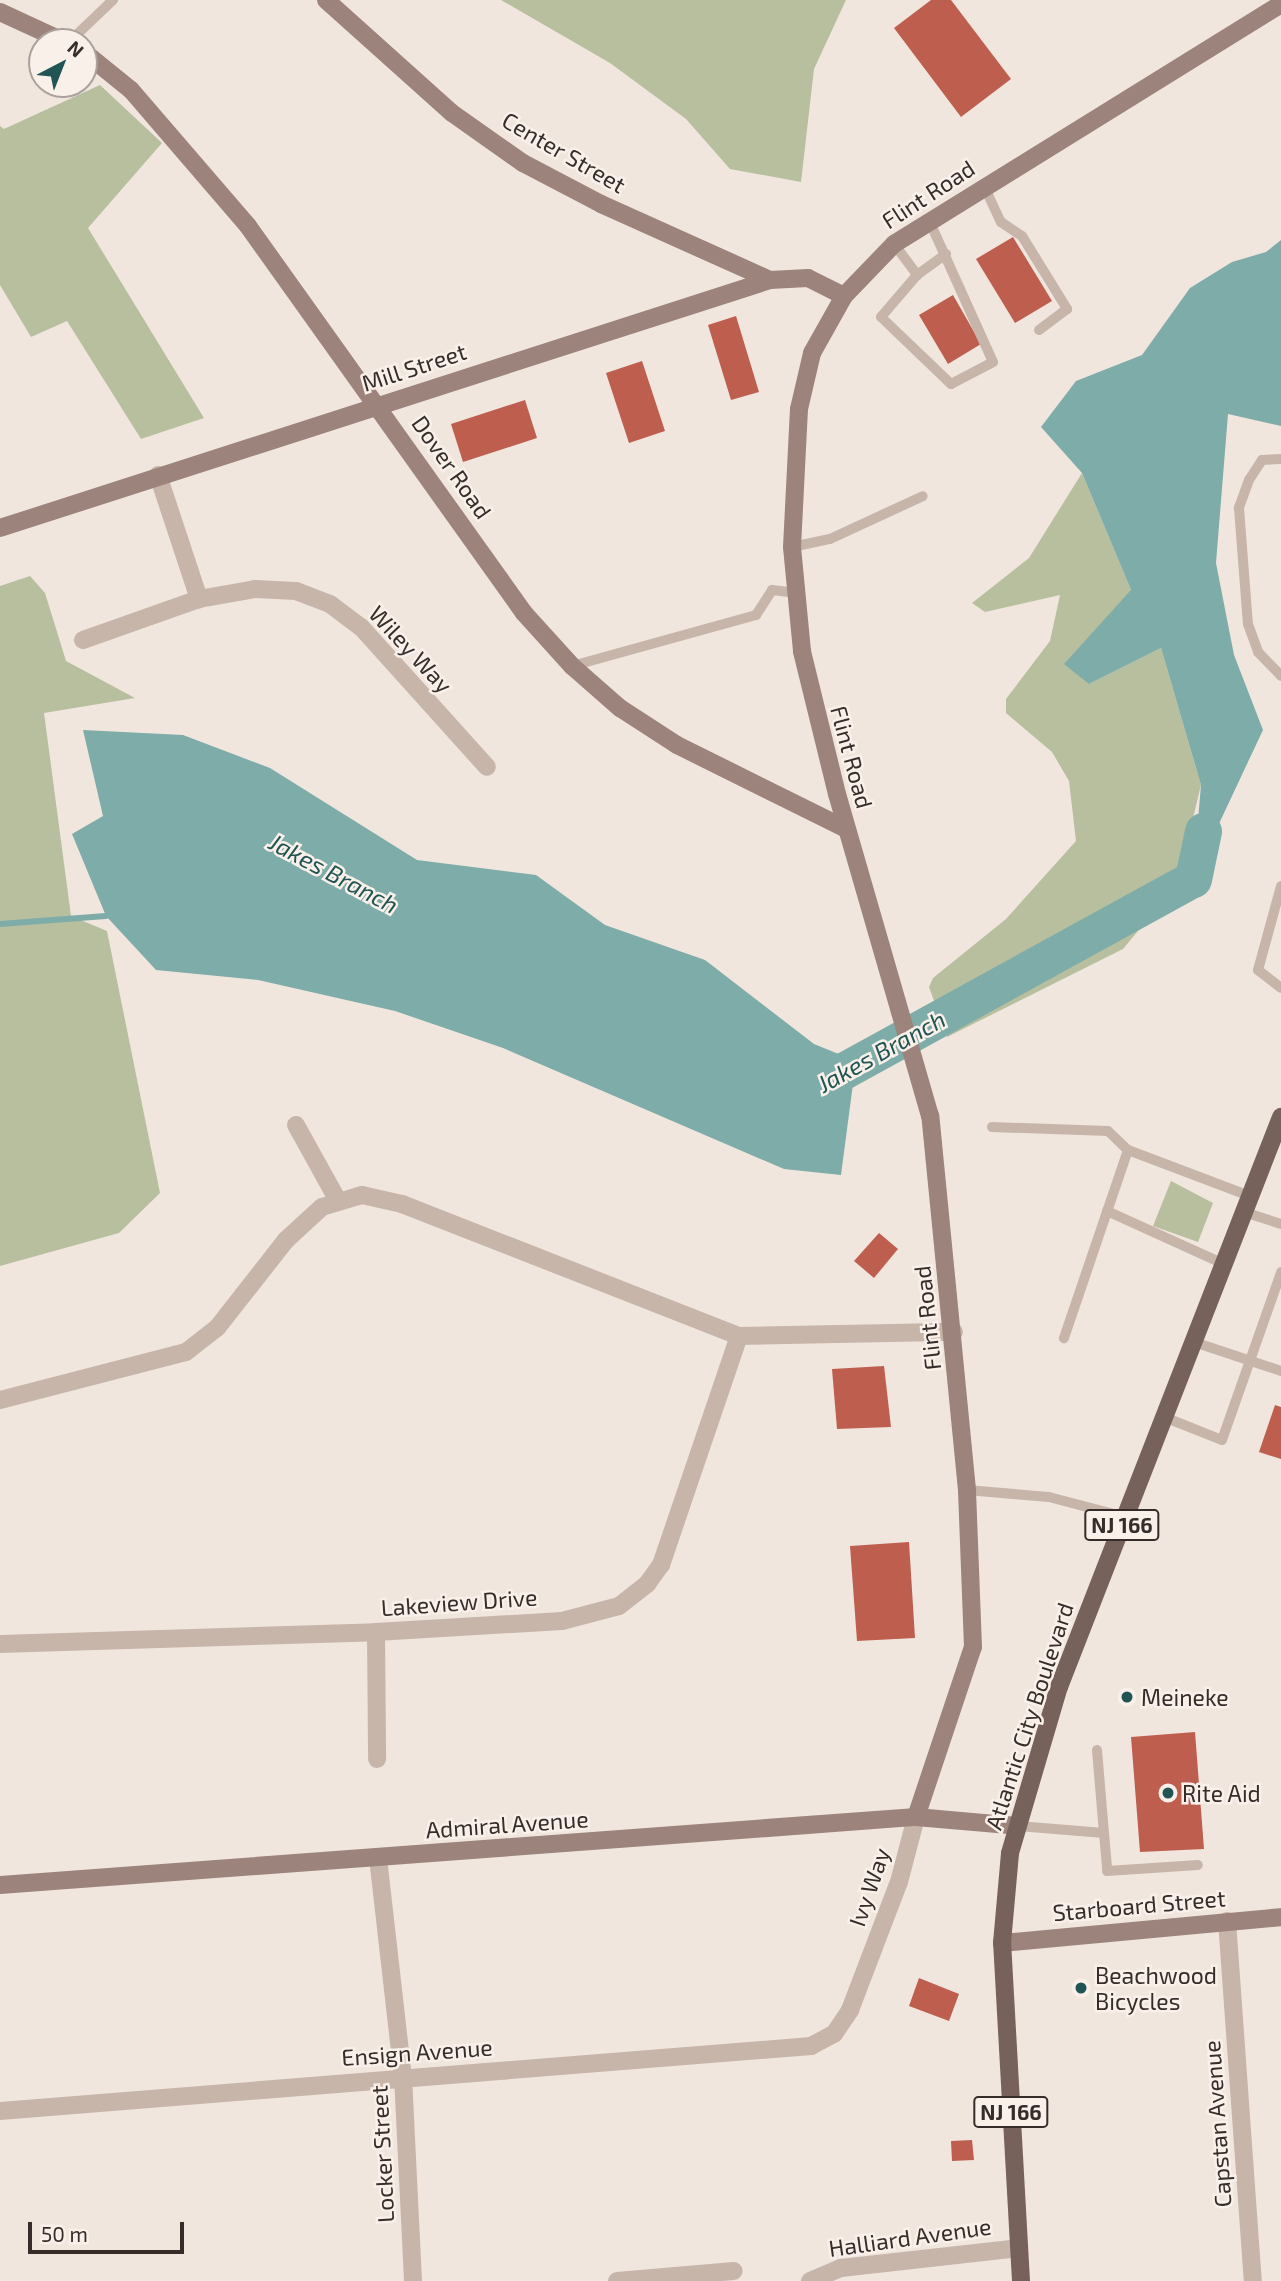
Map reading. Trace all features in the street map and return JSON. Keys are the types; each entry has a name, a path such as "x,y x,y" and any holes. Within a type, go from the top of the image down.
{"main road":[{"name":"Atlantic City Boulevard","path":"1021,2281 1002,1942 1003,1900 1018,1826 1059,1687 1281,1117"}],"street":[{"name":"Center Street","path":"326,0 452,113 523,163 601,204 770,281"},
{"name":"Flint Road","path":"939,1751 973,1647 967,1490 954,1332 930,1116 812,704 795,593 792,547 799,409 812,353 844,296 894,244 1281,4"},
{"path":"0,12 36,28"},
{"name":"Dover Road","path":"98,63 131,90 180,142 248,226 524,613 572,666 620,708 677,745 846,829"},
{"name":"Mill Street","path":"0,528 158,475 770,281 808,278 844,296"},
{"path":"158,475 199,599"},
{"name":"Wiley Way","path":"83,640 199,599 255,589 282,590 330,604 360,627 487,767"},
{"path":"296,1125 337,1199"},
{"path":"0,1400 186,1352 217,1328 286,1240 337,1199 362,1195 402,1204 739,1336 954,1332"},
{"name":"Lakeview Drive","path":"0,1644 376,1632 573,1619 619,1606 647,1584 660,1564 739,1336"},
{"path":"376,1632 377,1759"},
{"name":"Ivy Way","path":"834,2034 850,2010 889,1908 939,1751"},
{"name":"Admiral Avenue","path":"0,1885 916,1817 1018,1826"},
{"name":"Locker Street","path":"378,1858 403,2076 413,2281"},
{"name":"Starboard Street","path":"1002,1942 1281,1917"},
{"name":"Capstan Avenue","path":"1227,1921 1253,2281"},
{"name":"Ensign Avenue","path":"0,2111 403,2076 772,2052 811,2046 834,2034"},
{"name":"Halliard Avenue","path":"810,2281 841,2268 1018,2248"},
{"path":"617,2281 734,2271"}],"lane":[{"path":"82,28 113,0"},
{"path":"984,186 1001,222 1022,236 1067,309 1039,330"},
{"path":"929,220 946,254 993,362 951,384 881,317 917,275 946,254"},
{"path":"894,244 917,275"},
{"path":"1281,459 1262,460 1249,480 1240,508 1248,624 1258,652 1281,676"},
{"path":"792,547 830,539 923,496"},
{"path":"572,666 756,615 772,590 795,593"},
{"path":"1281,886 1258,970 1281,988"},
{"path":"992,1127 1108,1131 1128,1150 1247,1204 1281,1224"},
{"path":"1064,1338 1128,1150"},
{"path":"1107,1211 1224,1264"},
{"path":"1164,1417 1222,1440 1281,1272"},
{"path":"1194,1342 1281,1371"},
{"path":"967,1490 1049,1497 1125,1517"},
{"path":"1097,1750 1107,1871 1198,1865"},
{"path":"1018,1826 1104,1833"}],"green space":[{"path":"501,0 846,0 814,69 801,182 730,169 686,119 610,63"},
{"path":"98,86 162,143 88,228 204,418 141,439 67,321 31,337 0,285 0,126 4,129 72,98 98,98"},
{"path":"1082,473 1131,590 1089,684 1161,648 1201,785 1177,884 1123,949 947,1037 929,987 933,978 1006,919 1076,841 1069,781 1052,752 1006,713 1006,699 1050,641 1060,595 985,612 972,603 1029,558"},
{"path":"30,576 45,593 66,661 135,698 44,713 71,916 107,931 160,1193 119,1233 0,1266 0,586"},
{"path":"1171,1181 1213,1203 1198,1242 1153,1226"}],"water":[{"path":"1281,240 1281,426 1228,414 1216,563 1234,655 1263,730 1193,879 1201,785 1161,648 1089,684 1064,664 1131,590 1082,473 1041,427 1076,381 1142,355 1190,288 1232,262 1266,252"},
{"path":"83,730 183,735 270,768 417,860 536,875 605,925 705,960 814,1044 856,1061 841,1175 784,1169 503,1048 395,1011 258,980 156,970 106,916 72,834 103,816"}],"building":[{"path":"931,0 951,0 1011,79 961,117 894,28"},
{"path":"1013,237 1052,301 1015,323 976,259"},
{"path":"953,295 981,344 948,364 919,315"},
{"path":"736,316 759,392 731,400 708,325"},
{"path":"642,361 665,431 629,443 606,373"},
{"path":"525,400 537,438 463,462 451,424"},
{"path":"879,1233 898,1249 874,1278 854,1261"},
{"path":"884,1366 891,1427 837,1429 832,1369"},
{"path":"1275,1405 1281,1407 1281,1459 1259,1452"},
{"path":"909,1542 915,1638 857,1641 850,1546"},
{"name":"Rite Aid","path":"1195,1732 1204,1849 1140,1852 1131,1737"},
{"path":"919,1978 959,1994 949,2021 909,2006"},
{"path":"972,2140 974,2160 952,2161 951,2141"}],"waterway":[{"name":"Jakes Branch","path":"814,1087 1193,879 1203,831"},
{"name":"Jakes Branch","path":"0,924 106,916"}],"place":[{"name":"Meineke","path":"1127,1697"},
{"name":"Rite Aid","path":"1168,1793"},
{"name":"Beachwood Bicycles","path":"1081,1988"}]}
